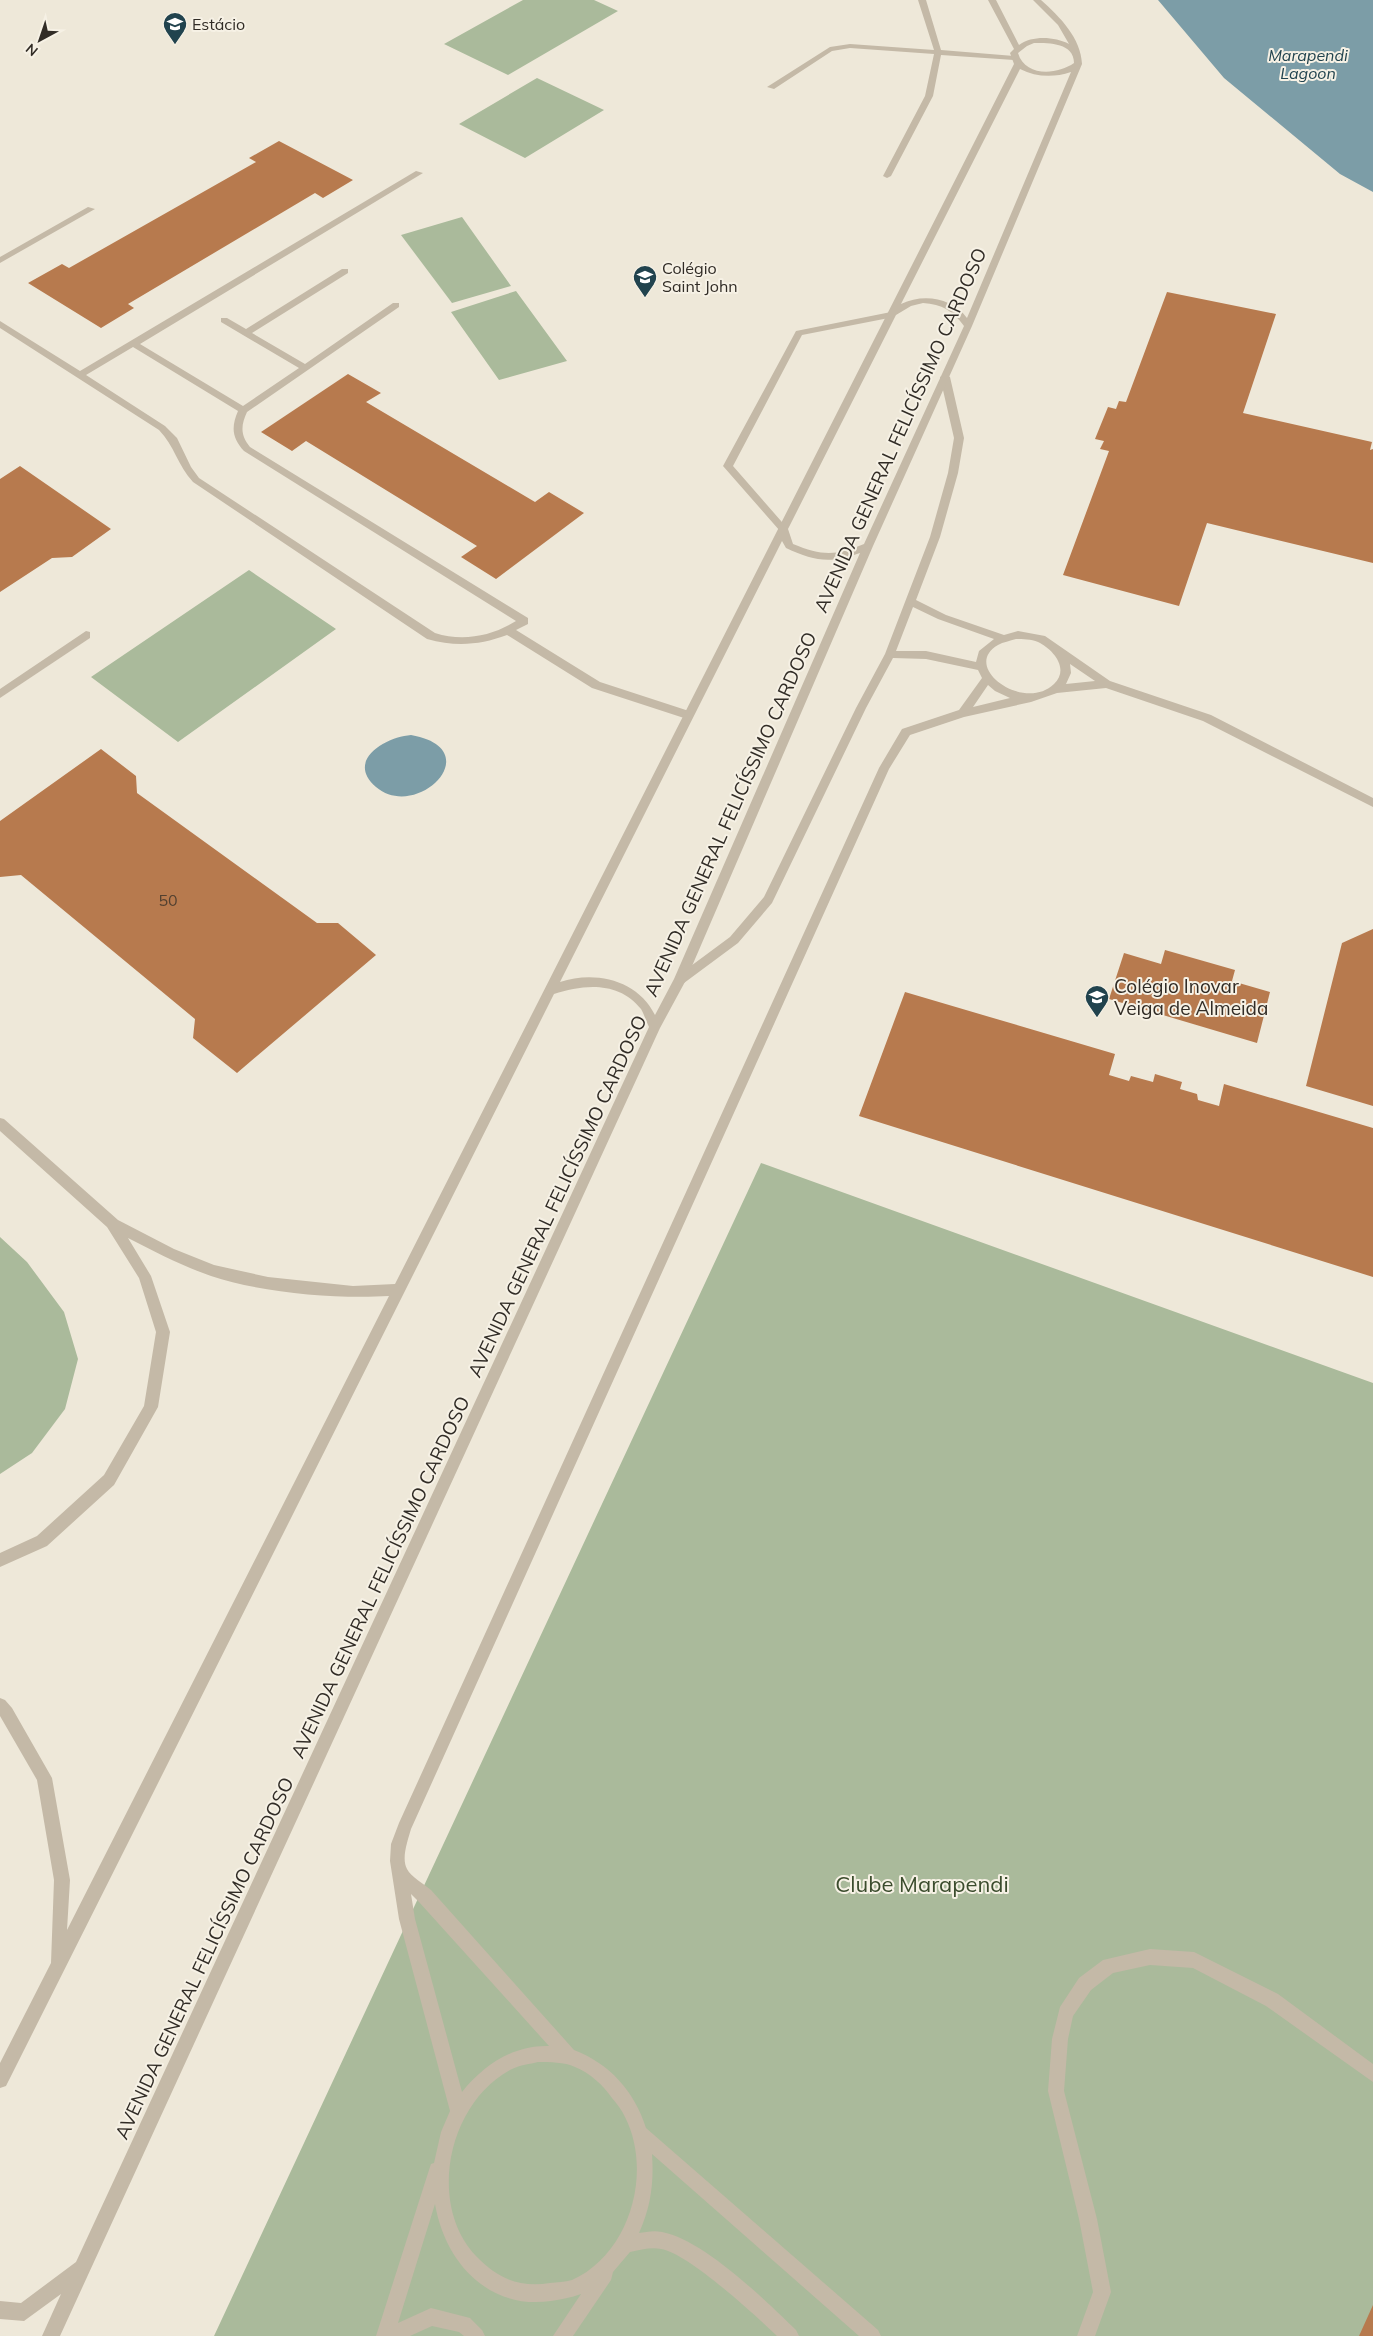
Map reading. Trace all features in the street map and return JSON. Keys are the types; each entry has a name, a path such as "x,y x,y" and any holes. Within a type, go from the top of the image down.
{"street":[{"path":"887,176 929,96 938,52 922,0"},
{"path":"0,2080 891,315 1016,61 1017,48 992,0"},
{"path":"1038,0 1058,19 1073,41 1078,58"},
{"path":"1017,48 1033,41 1043,40 1063,44 1078,58"},
{"path":"771,87 830,49 850,46 938,52 1016,61 1029,71 1045,74 1066,72 1078,58"},
{"name":"AVENIDA GENERAL FELICÍSSIMO CARDOSO","path":"51,2336 655,1027 680,980 868,546 968,326 1078,58"},
{"path":"79,376 419,173"},
{"path":"0,260 91,209"},
{"path":"246,333 344,271"},
{"path":"868,546 843,557 814,557 789,546 783,529 728,466 799,333 891,315 903,304 914,300 944,304 957,311 968,326"},
{"path":"0,324 172,436 178,444 184,466 196,480 431,636 454,643 509,631 524,621 247,449 237,439 235,431 243,410 396,305"},
{"path":"224,320 304,367"},
{"path":"134,344 243,410"},
{"path":"680,980 734,940 768,900 861,708 890,654 935,537 954,473 959,438 944,378"},
{"path":"910,601 942,617 1002,638"},
{"path":"509,631 596,685 688,715"},
{"path":"0,694 86,635"},
{"path":"1031,697 1001,691 986,679 981,667 982,652 990,644 1002,638 1028,636 1041,639 1106,684 1207,718 1373,803"},
{"path":"458,2110 407,1919 400,1873 399,1844 404,1828 884,768 906,732 963,713 1044,695 1055,689 1063,682 1067,673 1066,663 1061,653"},
{"path":"890,654 926,655 981,667"},
{"path":"963,713 986,679"},
{"path":"1055,689 1106,684"},
{"path":"550,991 575,982 602,982 627,990 645,1006 655,1027"},
{"path":"0,1123 112,1224 169,1254 213,1270 268,1283 353,1292 399,1290"},
{"path":"0,1560 42,1541 109,1480 151,1407 163,1332 145,1276 112,1224"},
{"path":"0,1705 7,1713 44,1778 62,1880 58,1966"},
{"path":"400,1873 425,1896 569,2056"},
{"path":"1086,2336 1102,2292 1088,2219 1056,2092 1060,2039 1066,2013 1085,1984 1109,1966 1150,1958 1194,1960 1272,2000 1373,2074"},
{"path":"385,2336 445,2144 458,2110 480,2082 507,2062 538,2054 569,2056 597,2069 626,2097 642,2135 647,2178 638,2221 562,2336"},
{"path":"642,2135 872,2336"},
{"path":"445,2144 440,2183 446,2221 462,2254 488,2279 520,2294 554,2294 587,2283 619,2252 664,2240 687,2251 790,2336"},
{"path":"0,2310 24,2312 82,2267"},
{"path":"396,2336 398,2332 431,2317 464,2324 476,2336"}],"green space":[{"path":"523,0 594,0 618,11 508,75 444,44"},
{"path":"537,78 604,110 525,158 459,124"},
{"path":"462,217 511,286 452,303 401,235"},
{"path":"516,291 567,361 499,380 451,312"},
{"path":"249,570 336,629 178,742 91,677"},
{"name":"Clube Marapendi","path":"761,1163 1373,1383 1373,2336 214,2336"},
{"path":"0,1237 27,1262 64,1312 78,1359 65,1409 32,1453 0,1474"}],"water":[{"name":"Marapendi Lagoon","path":"1158,0 1373,0 1373,192 1340,174 1224,78"},
{"path":"411,735 434,743 445,754 445,767 438,779 426,790 410,796 393,795 376,787 368,777 365,768 367,759 381,745 391,740"}],"building":[{"path":"279,141 353,180 323,198 315,193 128,304 134,308 101,328 28,283 62,264 69,268 256,162 249,158"},
{"path":"1167,292 1276,314 1243,413 1372,442 1370,450 1373,449 1373,563 1207,523 1179,606 1063,575 1109,451 1100,449 1104,441 1095,439 1108,407 1116,409 1119,401 1126,402"},
{"path":"348,374 381,393 366,402 535,502 549,492 584,513 496,579 461,557 477,546 306,441 292,451 261,432"},
{"path":"20,466 111,529 72,557 52,558 0,592 0,479"},
{"path":"101,749 136,776 137,793 317,923 338,923 376,955 237,1073 193,1038 195,1019 21,875 0,877 0,821"},
{"path":"1373,929 1373,1106 1306,1086 1342,943"},
{"path":"1165,950 1235,970 1232,981 1270,992 1257,1043 1109,999 1124,953 1161,964"},
{"path":"905,992 1115,1054 1109,1075 1129,1081 1131,1076 1153,1082 1155,1074 1182,1082 1180,1089 1197,1094 1198,1100 1219,1106 1224,1084 1373,1128 1373,1277 859,1116"},
{"path":"1373,2305 1373,2336 1359,2336"}],"place":[{"name":"Estácio","path":"175,45"},
{"name":"Colégio Saint John","path":"645,298"},
{"name":"Colégio Inovar Veiga de Almeida","path":"1097,1018"}]}
